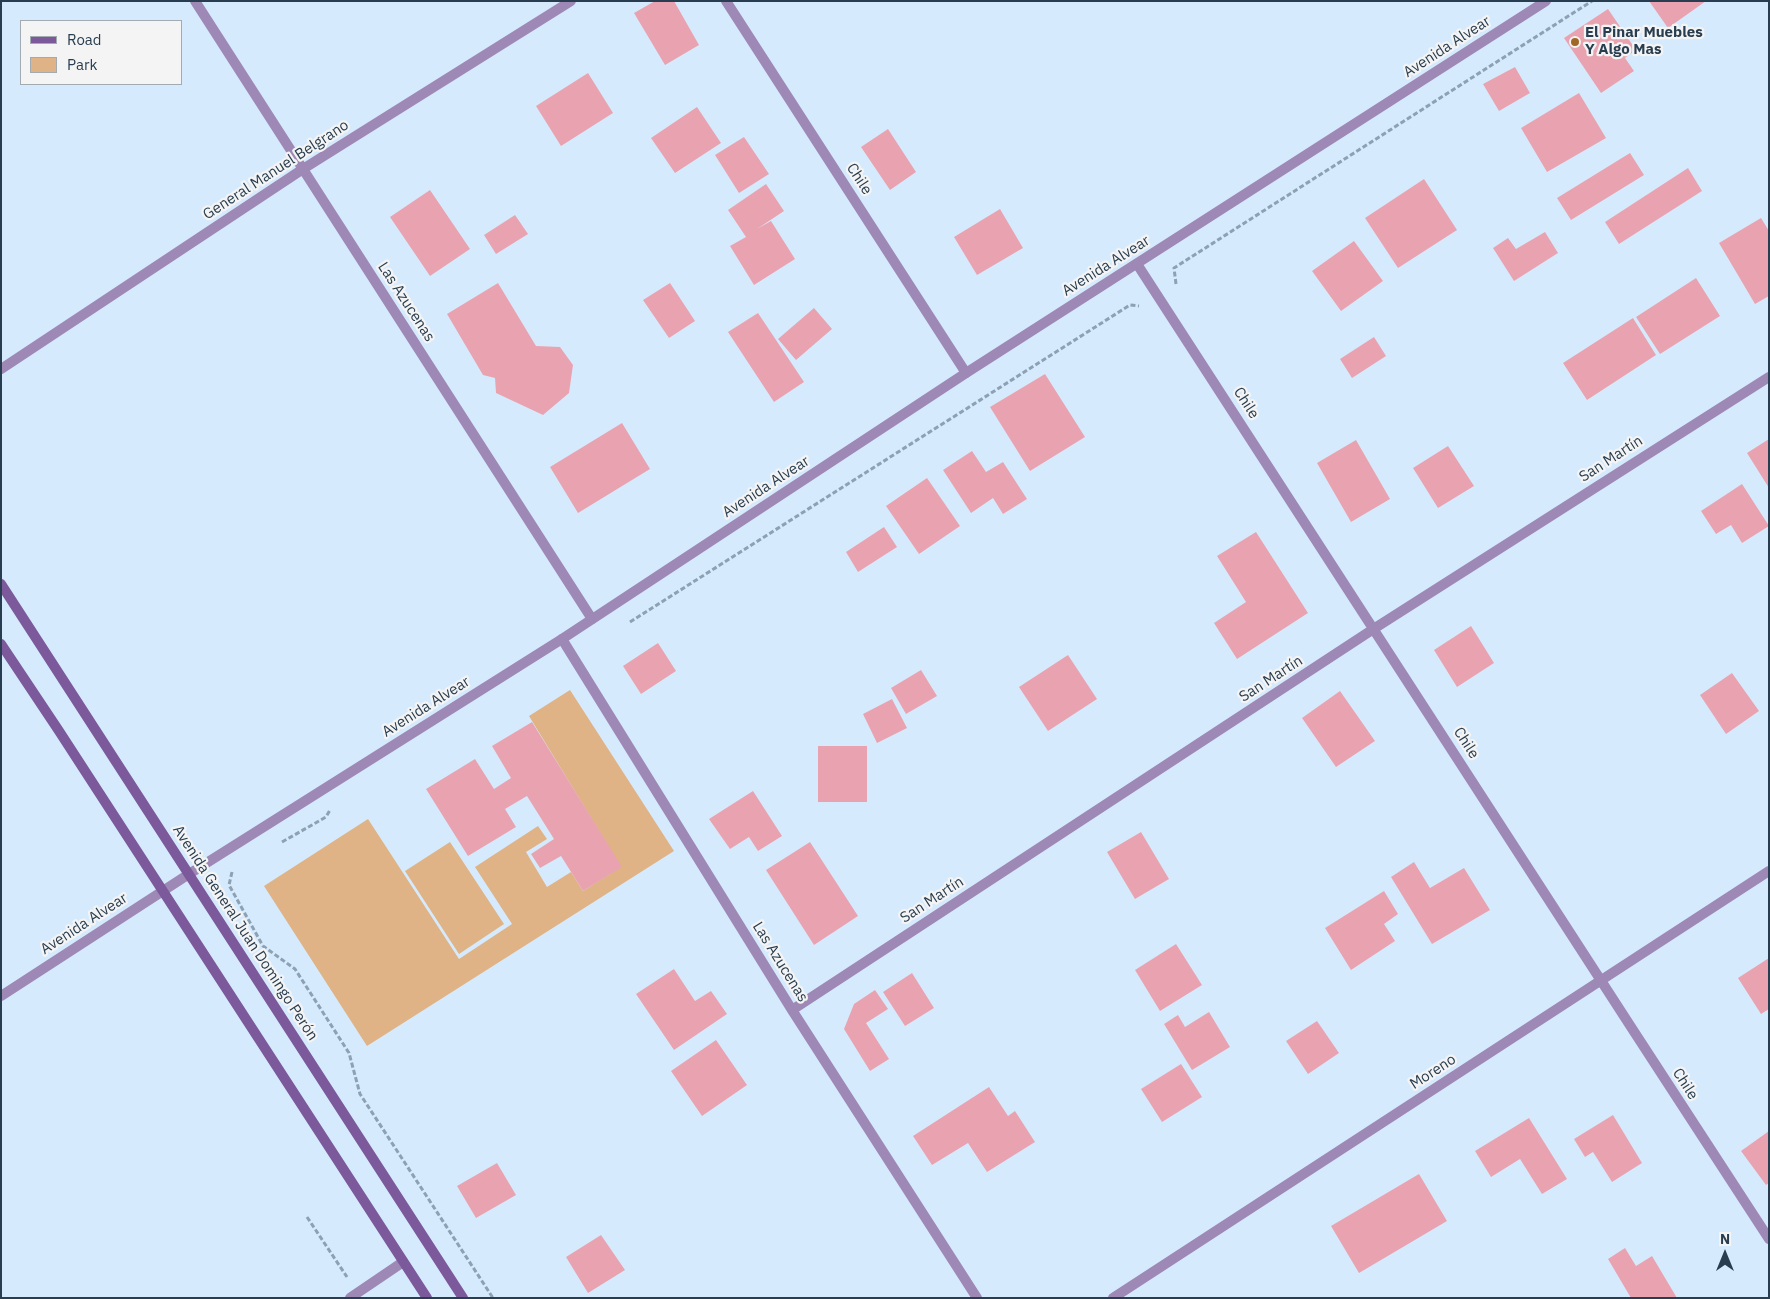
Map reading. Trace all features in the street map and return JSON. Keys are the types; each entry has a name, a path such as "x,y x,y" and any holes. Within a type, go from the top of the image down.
{"main road":[{"name":"Avenida General Juan Domingo Perón","path":"1,584 464,1298"},
{"path":"1,644 426,1298"}],"street":[{"name":"Las Azucenas","path":"195,1 592,619"},
{"name":"General Manuel Belgrano","path":"1,369 303,169 571,1"},
{"name":"Chile","path":"726,1 966,373"},
{"name":"Avenida Alvear","path":"1,996 189,874 562,639 966,373 1546,1"},
{"name":"Chile","path":"1137,264 1375,628 1600,981 1769,1239"},
{"name":"San Martín","path":"792,1010 1375,628 1769,377"},
{"name":"Las Azucenas","path":"562,639 792,1010 977,1298"},
{"name":"Moreno","path":"1113,1298 1769,871"},
{"path":"353,1295 403,1262"}],"path":[{"path":"622,627 1130,305 1149,307 1176,291 1174,268 1592,1"},
{"path":"275,846 326,816 334,803"},
{"path":"232,871 230,885 263,946 295,969 348,1053 360,1094 493,1298"},
{"path":"307,1217 353,1295"}],"green space":[{"path":"570,690 674,851 367,1046 264,886 368,819 459,959 512,924 475,867 538,826 547,839 526,852 547,887 571,872 583,891 621,867 529,716"},
{"path":"450,842 504,924 459,954 405,871"}],"building":[{"path":"655,1 674,1 699,45 665,65 634,13"},
{"path":"1649,1 1706,1 1668,28"},
{"path":"1608,9 1636,50 1625,58 1634,71 1601,93 1564,38"},
{"path":"1515,67 1530,93 1499,111 1483,84"},
{"path":"588,73 613,113 561,146 536,106"},
{"path":"1579,93 1606,138 1547,172 1521,128"},
{"path":"697,107 721,143 675,173 651,138"},
{"path":"888,129 916,172 890,190 861,147"},
{"path":"744,137 769,174 739,193 715,155"},
{"path":"1630,153 1644,175 1571,220 1557,198"},
{"path":"1688,168 1702,191 1619,244 1605,222"},
{"path":"1424,179 1457,230 1398,268 1365,218"},
{"path":"766,184 784,211 757,229 771,221 795,259 754,285 730,246 746,237 728,210"},
{"path":"430,190 470,249 430,276 390,217"},
{"path":"1000,209 1023,248 977,275 954,237"},
{"path":"515,215 528,234 496,254 484,235"},
{"path":"1761,218 1769,231 1769,296 1755,304 1719,243"},
{"path":"1545,232 1558,253 1514,281 1493,248 1508,238 1516,249"},
{"path":"1354,241 1383,281 1341,311 1312,271"},
{"path":"1696,278 1720,316 1660,354 1636,317"},
{"path":"498,283 536,346 560,347 573,365 569,393 543,415 496,393 495,378 483,375 447,314"},
{"path":"670,283 695,321 669,338 643,300"},
{"path":"814,308 832,329 796,360 778,339"},
{"path":"758,313 804,382 774,402 728,332"},
{"path":"1633,318 1656,355 1587,400 1563,363"},
{"path":"1374,337 1386,356 1352,378 1340,359"},
{"path":"1045,374 1085,437 1030,471 990,407"},
{"path":"622,423 650,469 578,513 550,467"},
{"path":"1769,439 1769,488 1747,453"},
{"path":"1356,440 1390,499 1351,522 1317,463"},
{"path":"1448,446 1474,486 1438,508 1413,468"},
{"path":"972,451 986,472 1003,462 1027,499 1003,514 993,498 971,513 943,470"},
{"path":"927,478 960,526 919,554 886,506"},
{"path":"1742,484 1769,526 1742,543 1731,525 1716,534 1701,511"},
{"path":"884,527 897,547 858,572 846,552"},
{"path":"1256,532 1308,613 1237,659 1214,623 1246,602 1217,556"},
{"path":"1471,626 1494,663 1457,687 1434,650"},
{"path":"658,643 676,671 641,694 623,666"},
{"path":"1068,655 1097,699 1048,731 1019,687"},
{"path":"921,670 937,696 906,714 891,688"},
{"path":"1732,673 1759,711 1726,734 1700,695"},
{"path":"1340,691 1375,741 1336,767 1302,718"},
{"path":"892,699 907,728 877,743 863,714"},
{"path":"532,722 622,867 583,891 561,856 540,868 531,854 554,839 527,796 505,809 516,827 468,856 426,789 475,759 494,789 511,778 492,746"},
{"path":"818,746 867,746 867,802 818,802"},
{"path":"753,791 782,836 758,851 749,837 730,849 709,819"},
{"path":"1141,832 1169,879 1135,899 1107,852"},
{"path":"810,842 858,916 814,945 766,870"},
{"path":"1414,862 1430,888 1464,868 1490,910 1432,944 1391,877"},
{"path":"1384,891 1398,914 1384,924 1395,941 1351,970 1325,928"},
{"path":"1176,944 1202,985 1160,1011 1135,970"},
{"path":"1769,958 1769,1009 1761,1014 1738,978"},
{"path":"674,969 695,1001 711,991 727,1014 674,1050 636,994"},
{"path":"912,973 934,1008 905,1026 883,992"},
{"path":"875,990 888,1009 866,1023 889,1059 870,1071 844,1029 854,1004"},
{"path":"1209,1012 1230,1047 1192,1070 1164,1024 1178,1015 1185,1027"},
{"path":"1317,1021 1339,1053 1308,1074 1286,1041"},
{"path":"716,1040 747,1085 702,1116 671,1071"},
{"path":"1181,1064 1202,1097 1162,1122 1141,1089"},
{"path":"989,1087 1008,1116 1015,1111 1035,1142 987,1172 968,1143 932,1165 913,1136"},
{"path":"1613,1115 1642,1163 1612,1182 1593,1152 1585,1157 1574,1139"},
{"path":"1529,1118 1567,1179 1542,1194 1520,1159 1491,1177 1475,1151"},
{"path":"1769,1131 1769,1183 1766,1185 1741,1151"},
{"path":"497,1163 516,1195 476,1218 457,1186"},
{"path":"1419,1174 1447,1221 1359,1273 1331,1226"},
{"path":"601,1235 625,1270 588,1293 566,1257"},
{"path":"1625,1248 1636,1266 1652,1256 1677,1298 1631,1298 1608,1259"}],"place":[{"name":"El Pinar Muebles Y Algo Mas","path":"1575,42"}]}
